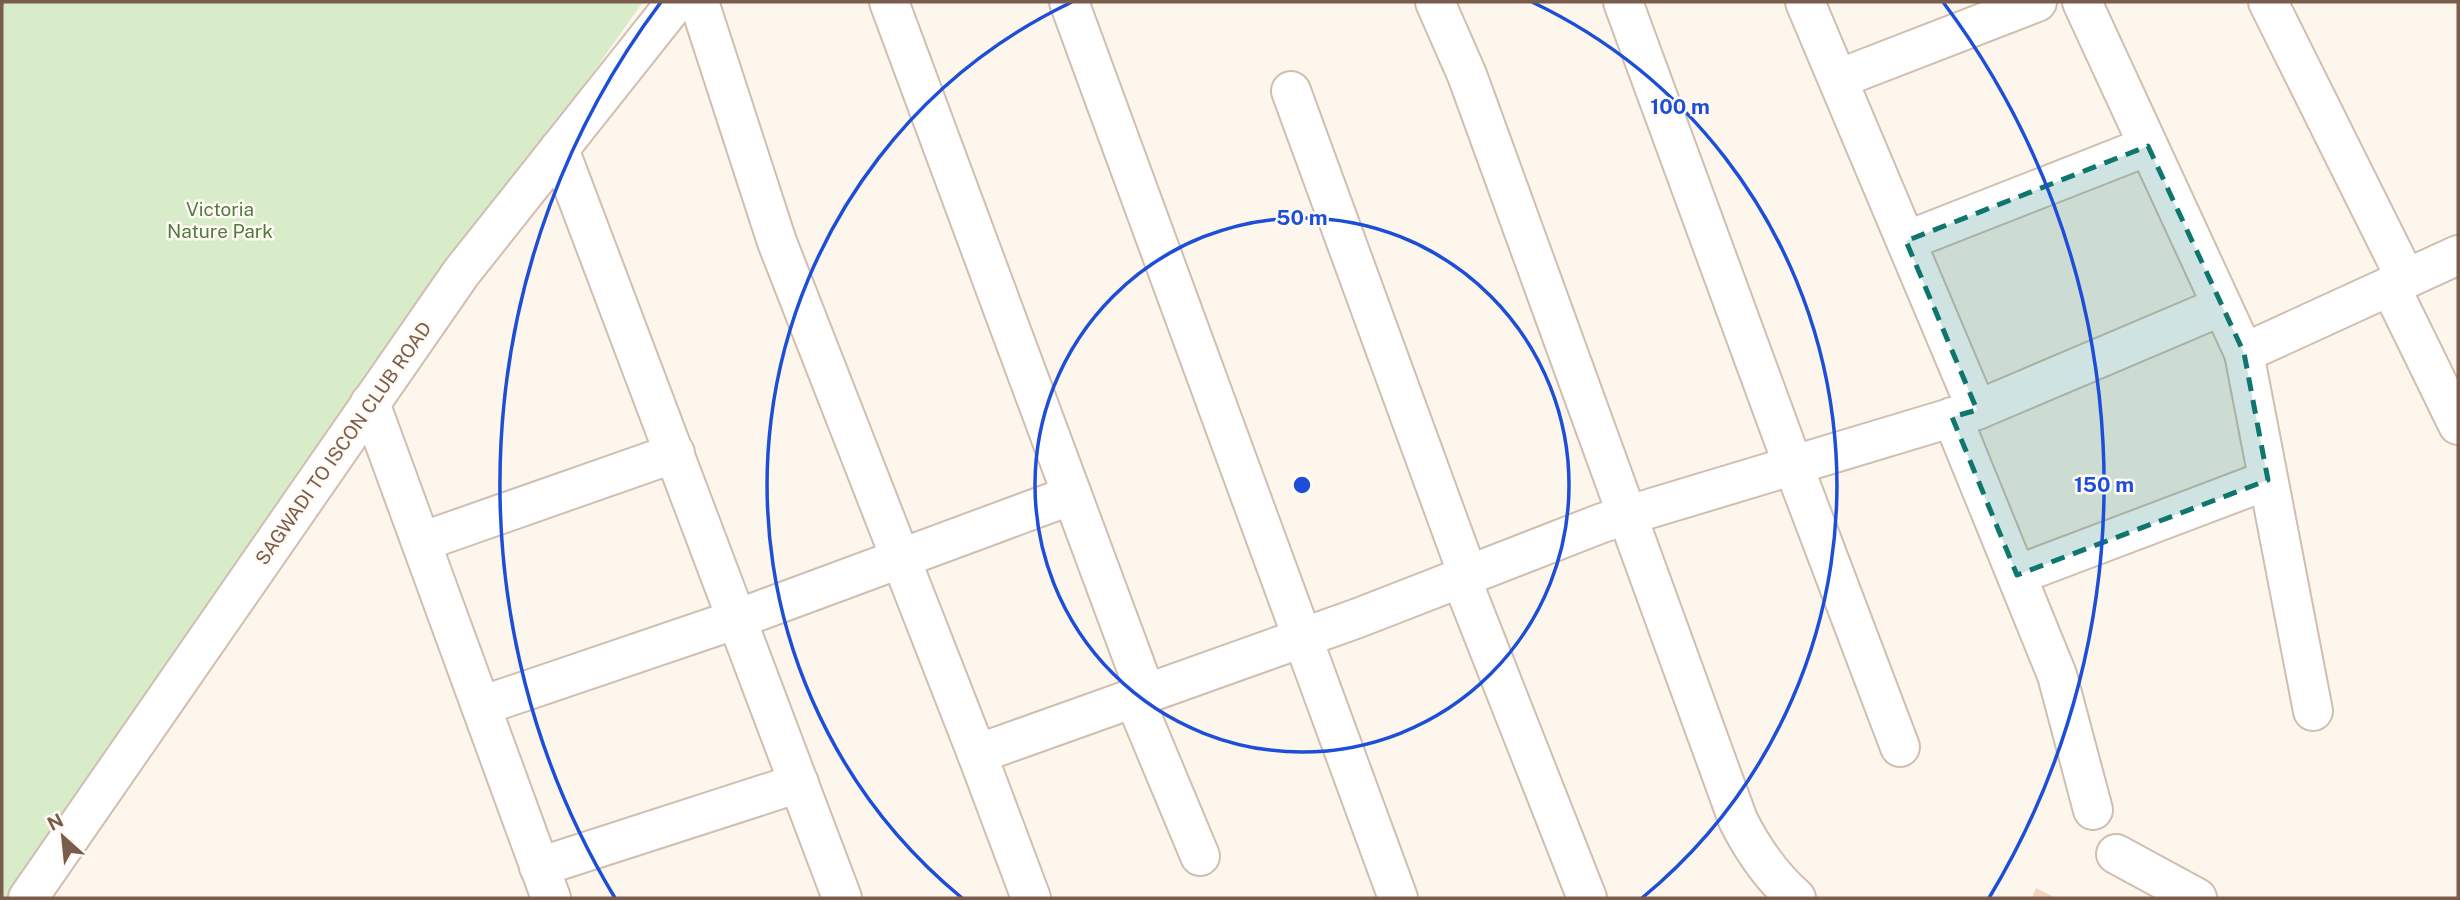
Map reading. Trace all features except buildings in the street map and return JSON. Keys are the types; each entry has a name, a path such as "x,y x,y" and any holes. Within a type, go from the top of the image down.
{"street":[{"name":"SAGWADI TO ISCON CLUB ROAD","path":"28,898 461,273 676,2"},
{"path":"699,2 777,242 1031,898"},
{"path":"889,2 1072,495 1140,696 1200,856"},
{"path":"1069,2 1398,898"},
{"path":"1435,2 1467,75 1738,820 1748,839 1796,898"},
{"path":"1623,2 1900,747"},
{"path":"1805,2 1906,241 2017,575 2057,675 2093,810"},
{"path":"1838,79 2037,2"},
{"path":"2082,2 2244,353 2313,711"},
{"path":"2268,2 2398,283 2458,425"},
{"path":"1291,91 1464,576 1587,898"},
{"path":"1906,241 2148,146"},
{"path":"559,149 842,898"},
{"path":"2244,353 2458,255"},
{"path":"977,754 1303,638 1628,516 1965,413 2222,306"},
{"path":"370,403 545,883 799,783"},
{"path":"421,542 675,453"},
{"path":"2017,575 2268,480"},
{"path":"481,706 737,619 1072,495"},
{"path":"2116,853 2197,898"}],"highlighted area":[{"path":"2148,146 2244,353 2268,480 2017,575 1952,417 1977,410 1906,241"}],"green space":[{"name":"Victoria Nature Park","path":"2,2 643,2 6,898 2,898"}]}
